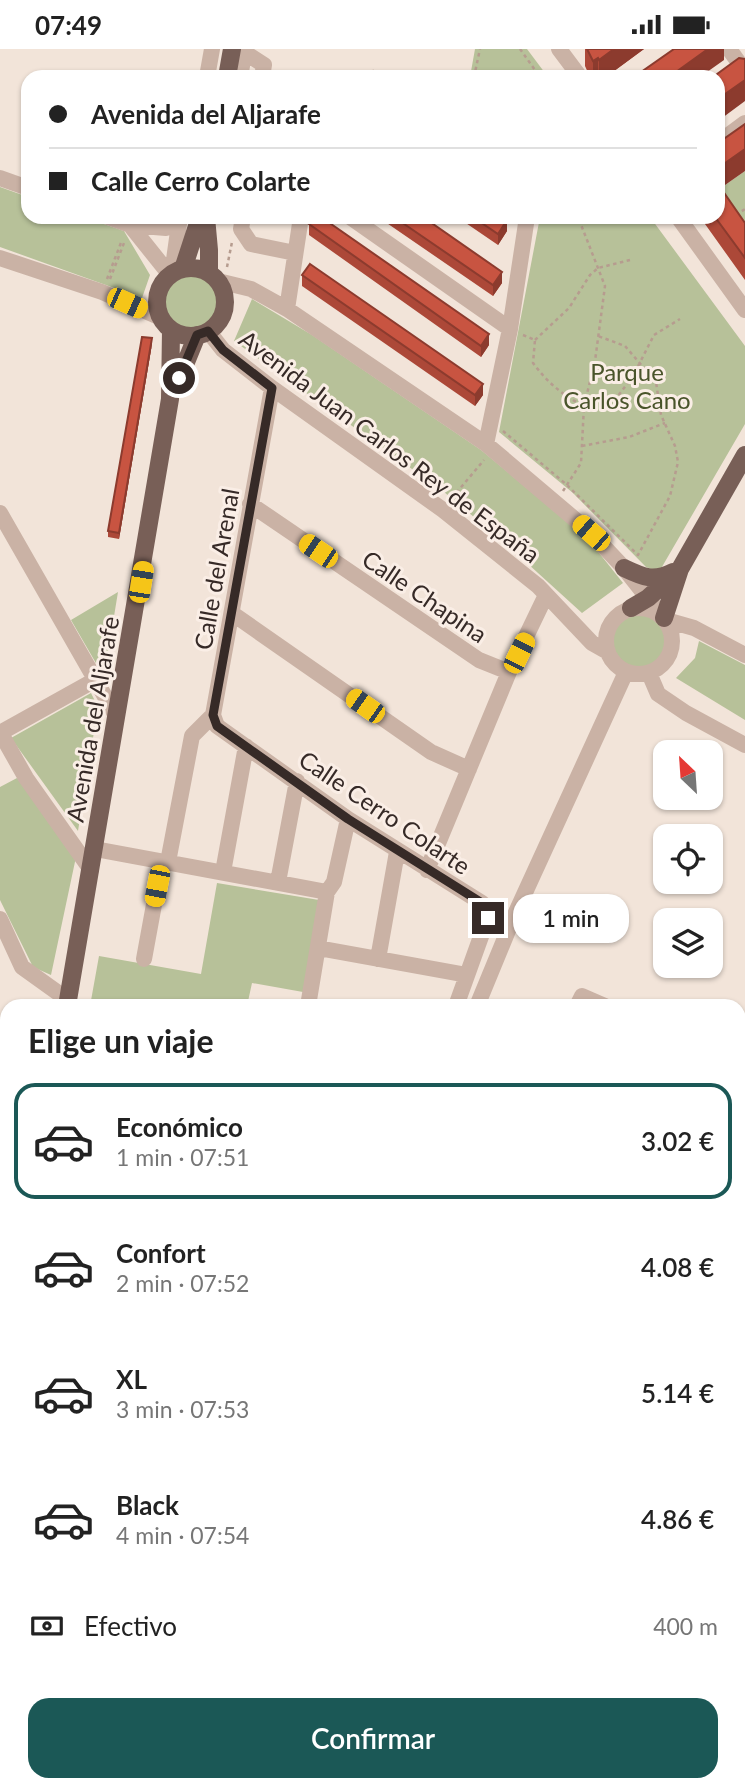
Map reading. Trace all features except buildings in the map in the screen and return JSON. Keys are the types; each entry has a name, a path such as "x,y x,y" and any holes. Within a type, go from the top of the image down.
{"main road":[{"path":"230,70 240,50"},
{"path":"197,224 175,272 159,289 157,299 166,324 179,334 202,333 217,324 223,314 223,291 213,277 207,224"},
{"path":"175,272 192,268 213,277"},
{"name":"Avenida del Aljarafe","path":"68,999 141,582 170,399 166,324"},
{"name":"Avenida del Aljarafe","path":"170,399 202,333"},
{"path":"664,618 680,569 745,455"},
{"path":"624,568 648,579 661,578 680,569"},
{"path":"631,608 648,598 680,569"}],"street":[{"path":"208,70 212,49"},
{"path":"559,49 575,70"},
{"path":"729,49 745,71"},
{"path":"240,50 240,70"},
{"path":"240,50 264,65 263,70"},
{"path":"725,138 745,123"},
{"path":"0,178 21,186"},
{"path":"130,225 166,228 172,224"},
{"path":"175,272 179,224"},
{"path":"209,250 215,224"},
{"path":"242,224 241,229 251,244 295,254"},
{"path":"287,309 300,224"},
{"path":"360,224 510,329"},
{"path":"489,447 526,224"},
{"path":"683,224 745,310"},
{"path":"130,225 175,272"},
{"path":"0,258 102,292 166,324"},
{"name":"Avenida Juan Carlos Rey de España","path":"213,277 251,289 287,309 489,447 591,533 624,568 664,618"},
{"name":"Avenida Juan Carlos Rey de España","path":"202,333 272,388 443,510 546,595 592,643 608,652"},
{"name":"Calle del Arenal","path":"213,715 272,388"},
{"name":"Calle Chapina","path":"250,504 479,660 509,672"},
{"path":"0,513 116,714"},
{"path":"427,870 509,672 546,595"},
{"path":"664,618 673,638 672,650 659,668 649,673 626,672 612,660 606,641 612,620 631,608 649,608 664,618 694,628 745,655"},
{"path":"233,614 431,752 469,769"},
{"path":"480,999 512,921 626,672"},
{"path":"649,673 658,694 745,745"},
{"path":"91,870 26,778 0,732 95,680"},
{"path":"144,959 192,736 213,715"},
{"name":"Calle Cerro Colarte","path":"213,715 217,726 348,819 482,903 488,918 458,999"},
{"path":"223,872 246,746"},
{"path":"278,883 297,781"},
{"path":"310,999 327,891 334,882 348,819"},
{"path":"95,849 327,891"},
{"path":"378,959 397,852"},
{"path":"0,919 22,967 62,999"},
{"path":"318,948 467,975"}],"path":[{"path":"476,70 480,49"},
{"path":"520,49 535,70"},
{"path":"735,217 745,209"},
{"path":"555,502 581,463 584,407 605,286 581,224"},
{"path":"108,285 130,225"},
{"path":"630,260 598,268 590,275 569,307 535,340 533,363 547,381 566,397 584,407 618,396 654,335 680,319"},
{"path":"510,329 535,340"},
{"path":"505,419 503,432 566,485 638,555 670,496 678,462 676,446 661,415 656,382 625,346 598,336"},
{"path":"582,446 629,437 665,423"},
{"path":"452,499 489,447"}],"green space":[{"path":"475,49 527,49 543,70 471,70"},
{"path":"745,171 745,231 725,201 725,185"},
{"path":"0,187 21,194 21,224 104,224 124,231 150,275 142,298 0,247"},
{"name":"Parque Carlos Cano","path":"539,224 655,224 745,346 745,424 659,572 646,567 573,493 499,432"},
{"path":"191,276 210,283 217,302 210,321 191,328 172,321 165,302 172,283"},
{"path":"252,299 312,335 481,450 588,539 623,583 582,613 444,492 234,341"},
{"path":"118,592 104,677 71,620"},
{"path":"639,615 649,617 657,623 663,631 663,651 657,659 649,665 639,667 629,665 621,659 615,651 613,641 615,631 621,623 629,617"},
{"path":"699,641 745,665 745,720 676,678 695,658"},
{"path":"91,693 98,707 78,831 11,738"},
{"path":"17,778 76,857 51,975 33,967 0,900 0,787"},
{"path":"217,883 319,900 303,992 252,983 249,999 91,999 99,956 201,974"}],"route":[{"path":"179,378 197,335 208,331 223,350 272,388 213,715 217,726 397,852 482,903 488,918"}]}
